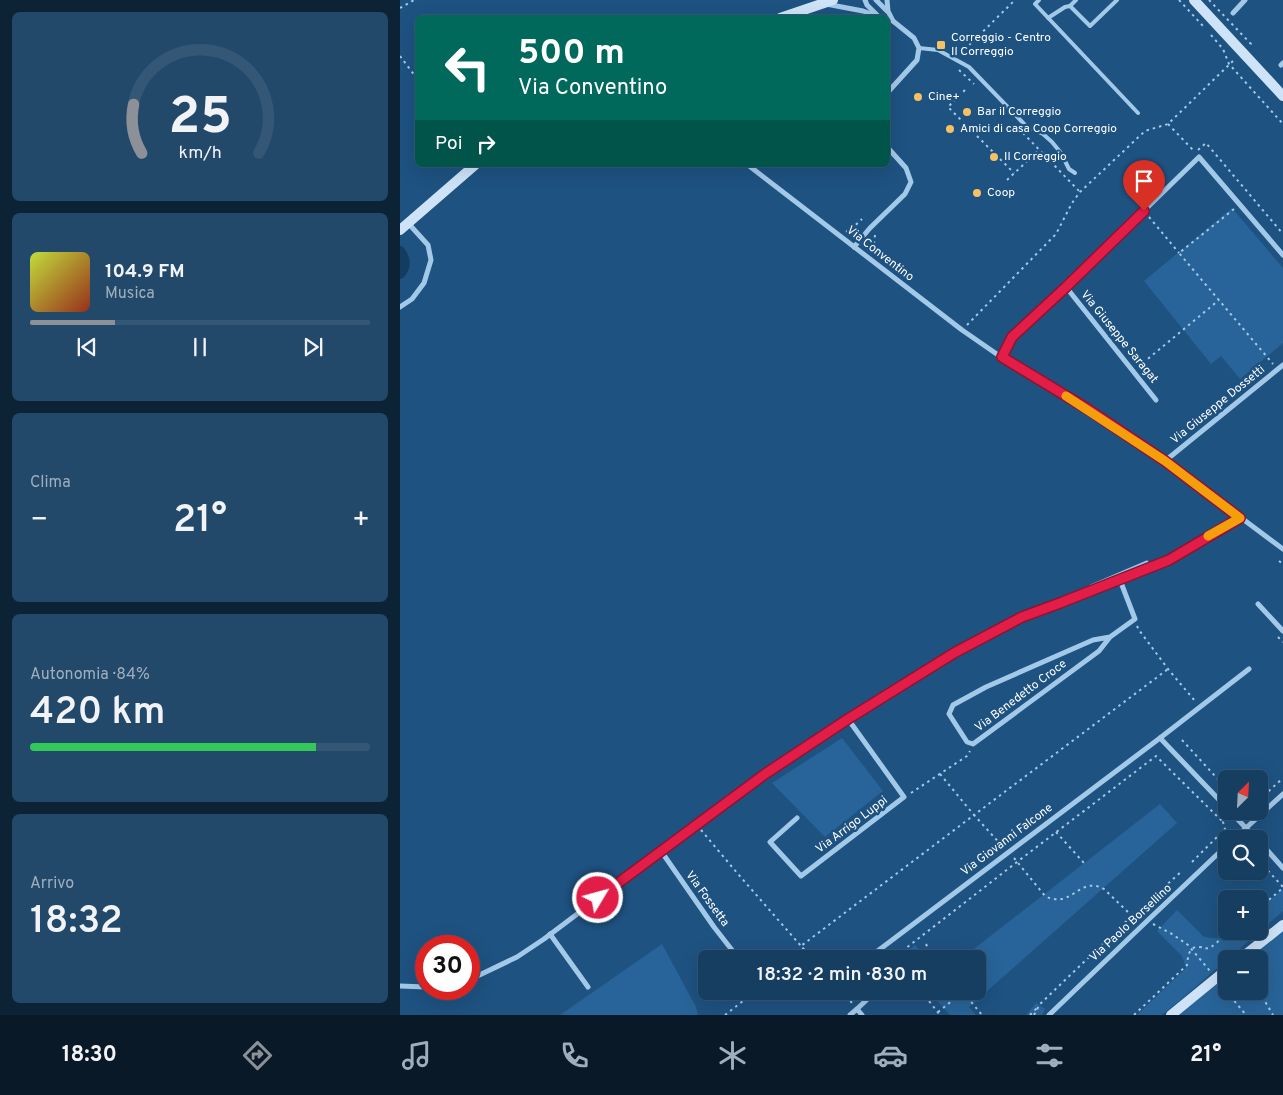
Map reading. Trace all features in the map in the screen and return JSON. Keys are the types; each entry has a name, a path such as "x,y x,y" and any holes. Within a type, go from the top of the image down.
{"main road":[{"path":"1194,0 1283,96"},
{"path":"789,15 828,2"},
{"path":"404,226 473,167"},
{"path":"1251,950 1283,925"},
{"path":"1171,1015 1218,977"}],"street":[{"path":"865,0 867,5 877,15"},
{"path":"876,0 888,11"},
{"path":"887,0 889,15"},
{"path":"1233,13 1244,0"},
{"path":"828,2 873,15"},
{"path":"890,20 914,38 919,48 917,60 890,90"},
{"path":"854,247 870,228 905,194 911,182 906,168 890,150"},
{"path":"1002,357 1012,337 1144,211 1197,154 1283,255"},
{"name":"Via Conventino","path":"751,167 962,330 1002,357 1086,408 1165,461 1283,549"},
{"path":"400,307 412,299 424,283 431,260 428,245 404,226"},
{"name":"Via Giuseppe Saragat","path":"1066,287 1156,400"},
{"name":"Via Giuseppe Dossetti","path":"1165,461 1283,365"},
{"path":"480,975 517,957 765,774 848,719 954,653 1022,617 1169,560 1240,518"},
{"path":"1120,580 1135,619"},
{"path":"1258,604 1283,631"},
{"name":"Via Benedetto Croce","path":"1110,637 1093,640 986,687 954,706 949,714 967,742 973,744 1099,650 1110,637 1135,619"},
{"name":"Via Giovanni Falcone","path":"879,950 1249,669"},
{"name":"Via Arrigo Luppi","path":"797,818 770,842 800,876 904,797 848,719"},
{"path":"1160,738 1218,799"},
{"path":"1238,820 1246,828 1283,794"},
{"name":"Via Fossetta","path":"661,850 732,950"},
{"path":"1268,851 1283,868"},
{"name":"Via Paolo Borsellino","path":"1049,1015 1218,854"},
{"path":"550,934 588,987"},
{"path":"400,986 415,987"},
{"path":"850,1015 866,1000"},
{"path":"857,1009 862,1015"}],"lane":[{"path":"1039,0 1035,4 1138,113"},
{"path":"1048,18 1065,7 1070,6 1076,0"},
{"path":"1070,6 1090,26 1117,0"},
{"path":"919,48 938,50 968,67 1027,127 1043,134 1052,142 1061,153 1069,169 1075,173"}],"path":[{"path":"400,8 414,0"},
{"path":"962,52 1015,0"},
{"path":"1179,0 1205,28"},
{"path":"1212,36 1223,49 1229,64 1283,124"},
{"path":"400,56 415,76"},
{"path":"962,330 1056,234 1080,192 1145,132 1168,124 1229,64"},
{"path":"965,90 948,107 1014,173"},
{"path":"1168,124 1197,154 1206,143 1283,234"},
{"path":"1007,180 1039,150"},
{"path":"1179,253 1240,204"},
{"path":"1144,211 1278,370"},
{"path":"840,226 848,232 862,219"},
{"path":"1132,371 1219,300"},
{"path":"1279,561 1283,564"},
{"path":"1135,619 1139,630 1168,669 1200,706"},
{"path":"801,946 1168,669"},
{"path":"1182,740 1218,779"},
{"path":"904,797 967,756 973,744"},
{"path":"904,950 1156,756 1223,822 1225,829 1192,862"},
{"path":"940,774 1045,896 1060,900 1067,898 1084,887 1104,888 1132,916 1172,934 1192,949 1210,971"},
{"path":"1268,792 1283,778"},
{"path":"697,824 805,950"},
{"path":"1056,832 1084,863"},
{"path":"1030,1015 1132,916 1182,871"},
{"path":"1268,871 1283,887 1268,900"},
{"path":"1134,1015 1187,965 1188,954 1192,949 1196,946 1207,948 1219,940"},
{"path":"926,944 929,950"},
{"path":"724,1015 744,1000"},
{"path":"849,1000 857,1009"},
{"path":"928,1000 940,1015"},
{"path":"938,1012 952,1000"},
{"path":"969,1000 982,1015"},
{"path":"1234,1000 1246,1015"},
{"path":"1264,1000 1273,1015"},
{"path":"1034,1015 1040,1004"}],"shaded area":[{"path":"1232,208 1283,268 1283,343 1240,379 1221,356 1211,364 1144,281"},
{"path":"842,738 883,791 825,837 772,783"},
{"path":"1160,804 1177,823 986,992 986,950 973,950"},
{"path":"1283,889 1283,911 1268,924 1268,902"},
{"path":"1177,910 1204,937 1218,940 1250,940 1238,950 1218,950 1218,967 1162,1015 1137,1015 1186,968 1182,956 1157,931"},
{"path":"1283,925 1283,1015 1166,1015 1218,974 1218,1000 1268,1000 1268,950 1251,950 1264,940 1268,940 1268,937"},
{"path":"662,944 696,1007 698,1015 560,1015"},
{"path":"915,945 919,950 909,950"},
{"path":"936,1000 977,1000 969,1007 976,1015 950,1015"},
{"path":"1036,1003 1045,1009 1042,1015 1026,1015"}],"waterway":[{"path":"400,251 405,262 400,274"},
{"path":"1091,586 1147,562"}],"slow traffic":[{"path":"1066,396 1165,461 1240,518 1208,536"}],"place":[{"name":"Correggio - Centro Il Correggio","path":"941,45"},
{"name":"Cine+","path":"918,97"},
{"name":"Bar il Correggio","path":"967,112"},
{"name":"Amici di casa Coop Correggio","path":"950,129"},
{"name":"Il Correggio","path":"994,157"},
{"name":"Coop","path":"977,193"}],"route":[{"path":"598,898 765,774 848,719 954,653 1022,617 1169,560 1240,518 1165,461 1086,408 1002,357 1012,337 1144,211"}]}
